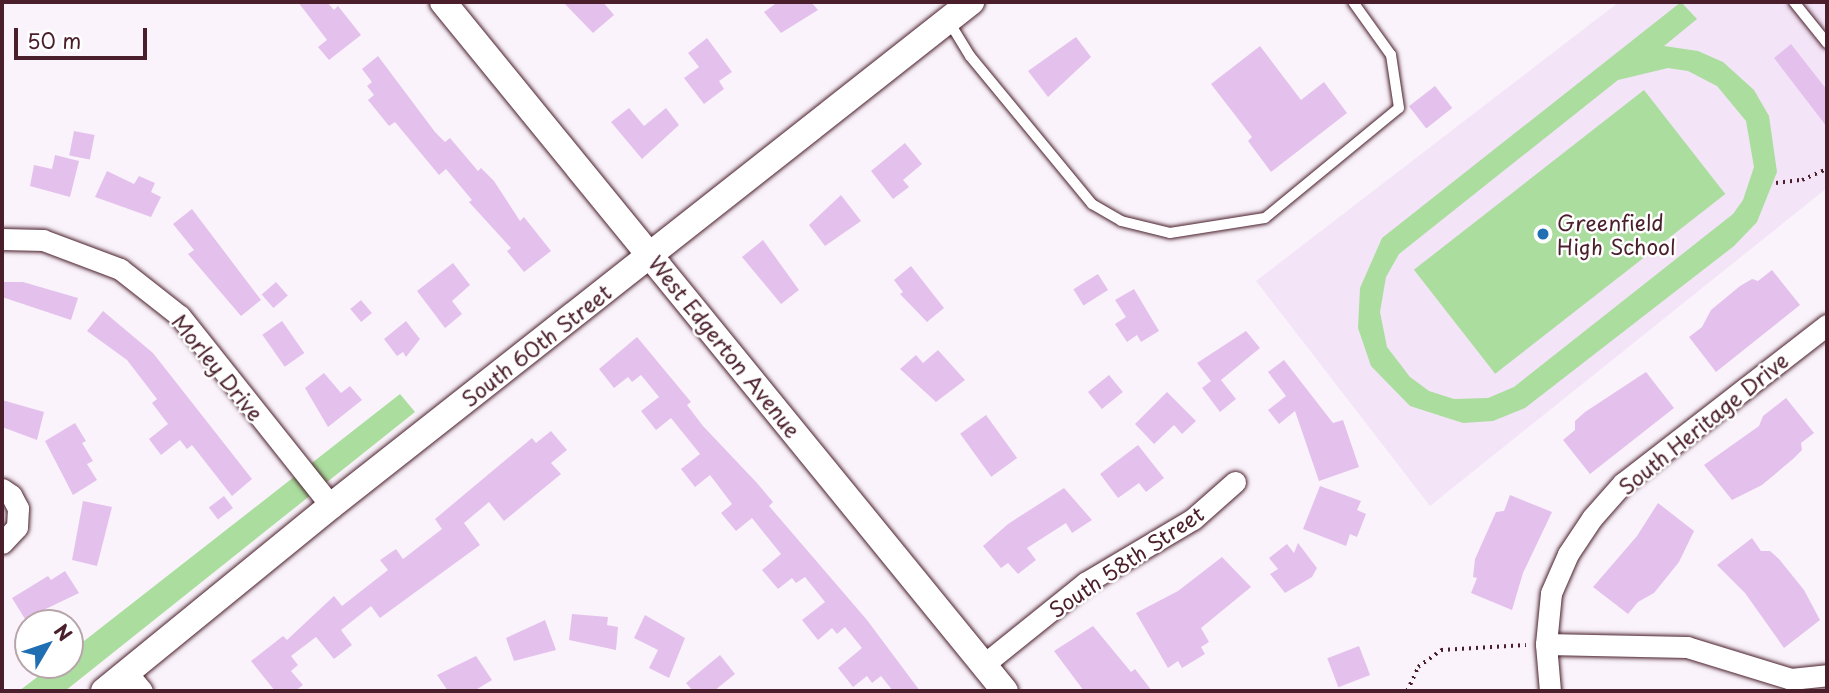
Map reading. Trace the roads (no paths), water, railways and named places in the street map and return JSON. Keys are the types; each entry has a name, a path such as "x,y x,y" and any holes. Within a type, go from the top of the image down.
{"street":[{"name":"West Edgerton Avenue","path":"443,2 1005,691"},
{"name":"South 60th Street","path":"104,691 135,682 331,506 971,2"},
{"name":"Morley Drive","path":"2,239 43,240 120,269 180,316 331,506"},
{"name":"South Heritage Drive","path":"1550,691 1546,644 1551,593 1568,554 1592,518 1623,482 1827,325"},
{"name":"South 58th Street","path":"983,665 1085,583 1194,519 1235,482"},
{"path":"2,489 11,495 18,508 18,527 2,543"},
{"path":"1546,644 1687,647 1791,679 1827,675"}],"lane":[{"path":"948,20 970,56 1092,204 1121,220 1170,233 1265,218 1399,108 1391,55 1353,2"},
{"path":"1794,2 1827,43"}],"place":[{"name":"Greenfield High School","path":"1543,234"}]}
